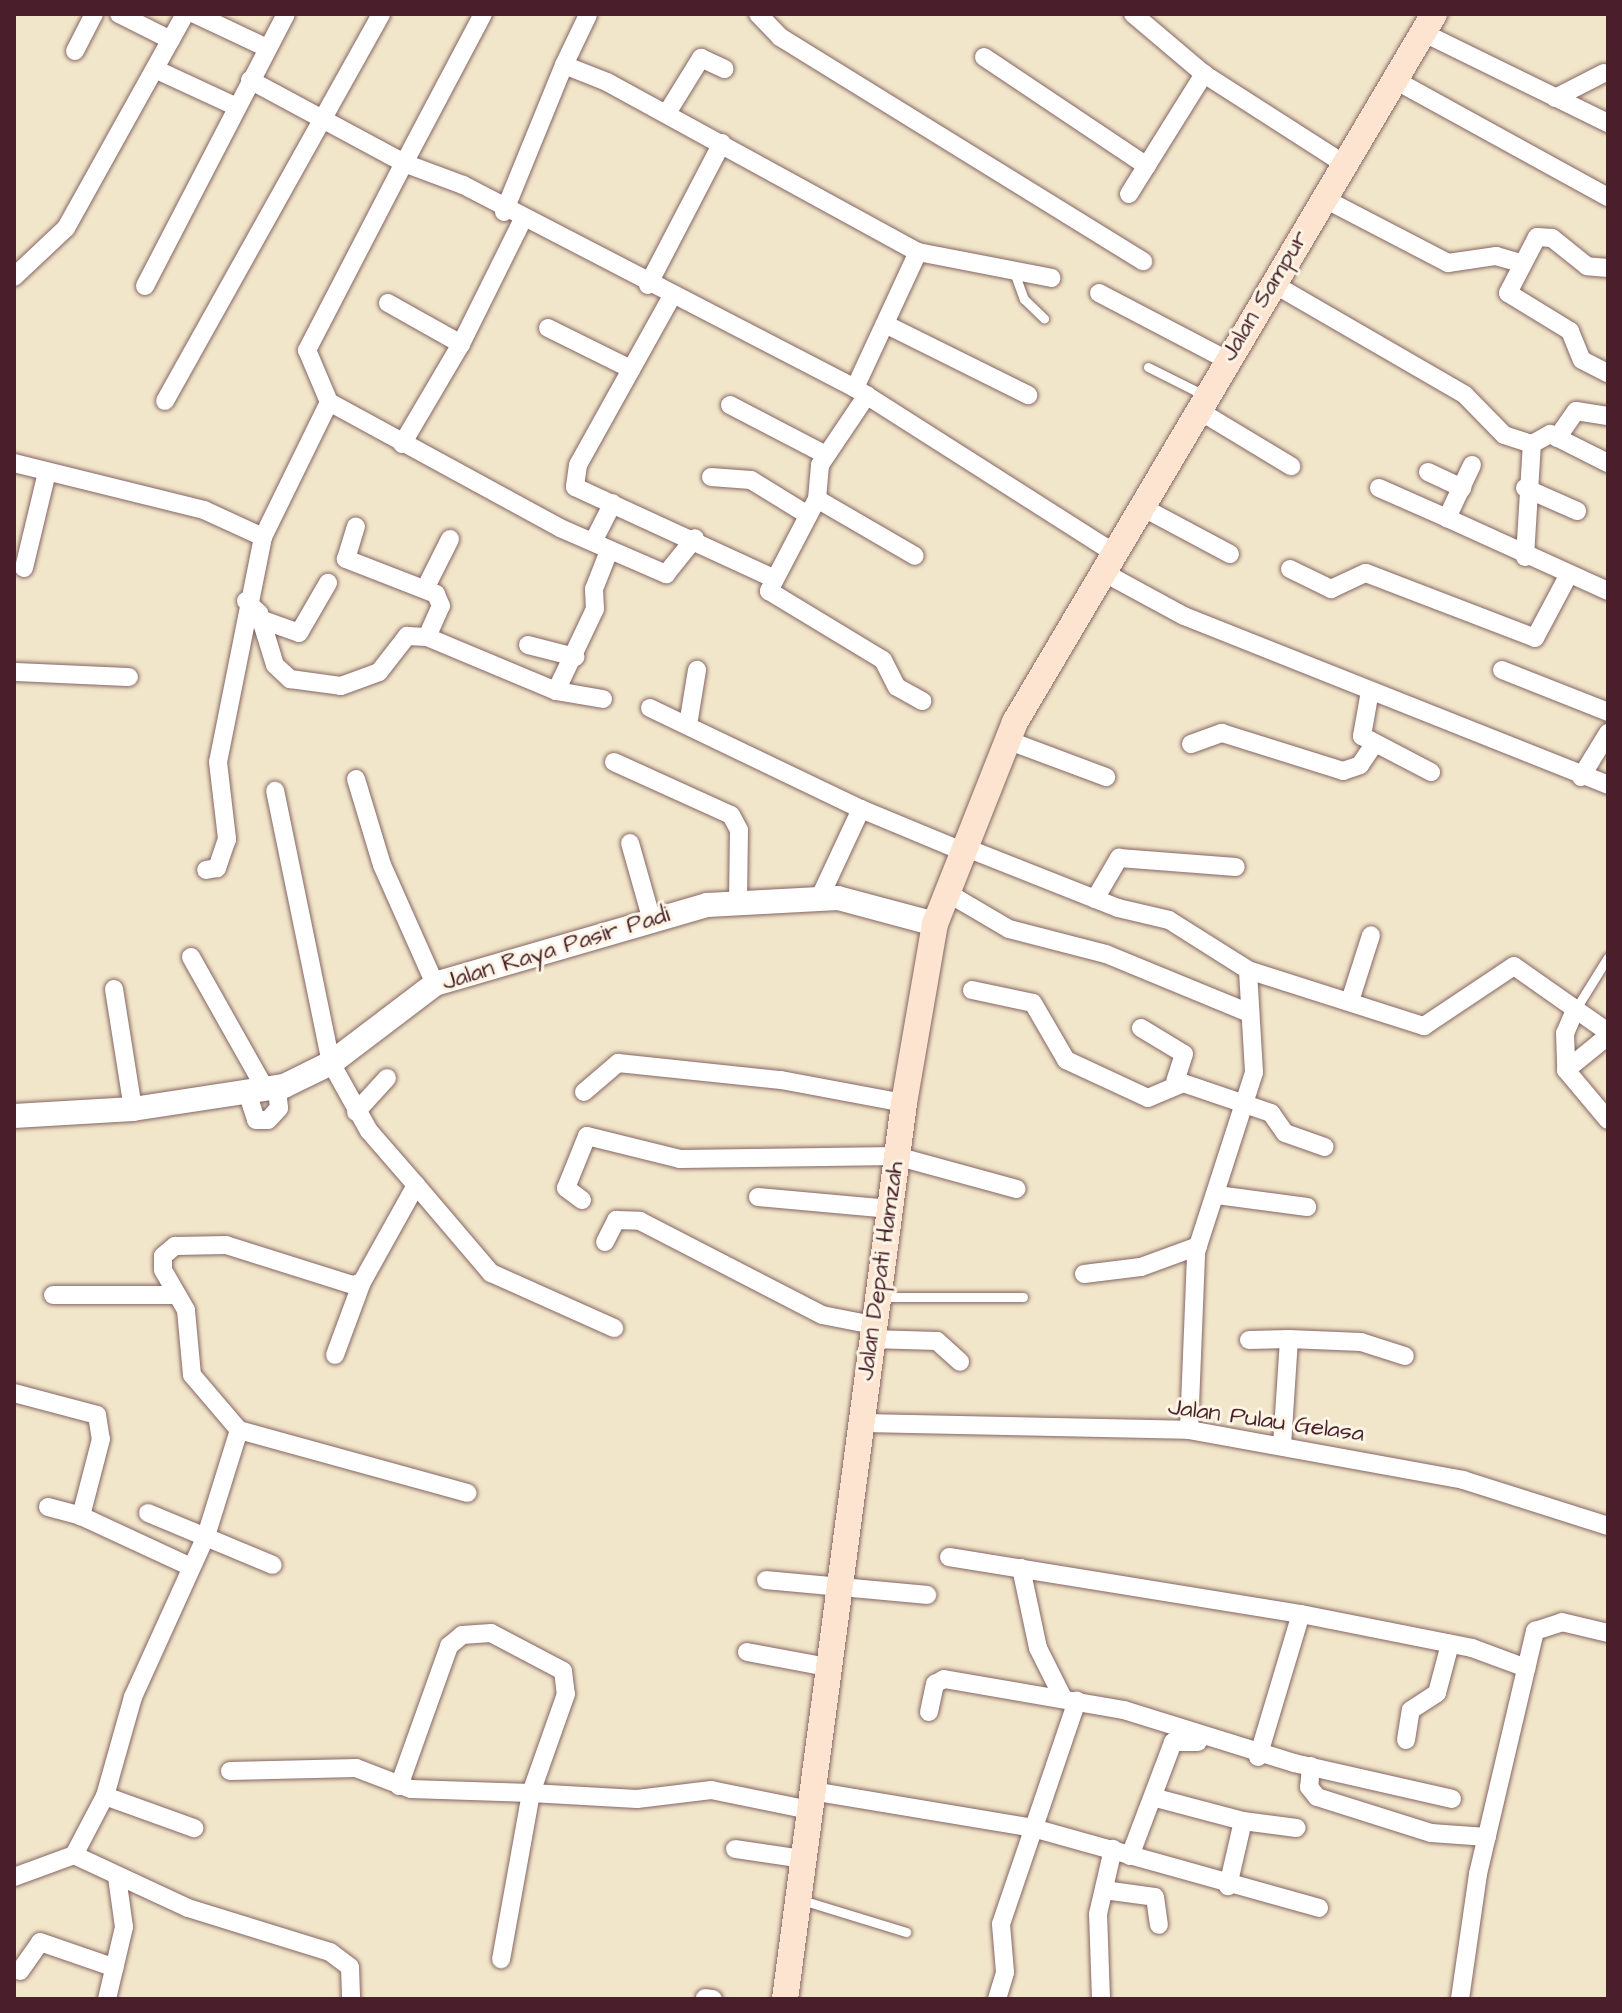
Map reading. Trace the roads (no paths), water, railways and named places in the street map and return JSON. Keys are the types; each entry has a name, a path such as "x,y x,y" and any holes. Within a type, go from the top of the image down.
{"main road":[{"name":"Jalan Sampur","path":"1103,567 1429,23"},
{"name":"Jalan Depati Hamzah","path":"785,1999 896,1156 935,924 1007,740 1103,567"}],"street":[{"path":"75,51 94,14"},
{"path":"119,14 171,40"},
{"path":"14,277 66,228 157,70 185,14"},
{"path":"195,14 267,48"},
{"path":"145,286 235,106 286,14"},
{"path":"165,401 381,14"},
{"path":"483,14 307,350 329,402 560,528 669,575 695,538"},
{"path":"758,14 780,37 855,77 1143,261"},
{"path":"1133,14 1204,74 1344,164"},
{"path":"504,212 564,65 588,15"},
{"path":"1429,23 1555,98 1608,123"},
{"path":"984,57 1147,166"},
{"path":"667,113 701,58 725,69"},
{"path":"564,65 667,113 918,252 1014,268 1052,278"},
{"path":"157,70 235,106"},
{"path":"1555,98 1604,73"},
{"path":"1129,194 1204,74"},
{"path":"250,80 404,163 861,392 1103,567 1184,616 1581,777 1608,785"},
{"path":"1395,80 1608,197"},
{"path":"648,285 722,143"},
{"path":"1323,198 1448,263 1496,256 1520,263"},
{"path":"402,444 461,344 522,221"},
{"path":"1608,268 1587,266 1544,236 1530,243 1508,293 1570,331 1582,360 1608,373"},
{"path":"918,252 885,324 861,392 813,484 812,507 771,577 775,601 883,660 897,687 922,701"},
{"path":"1272,283 1465,395 1504,435 1532,444"},
{"path":"1099,293 1227,360"},
{"path":"672,296 573,481 771,577"},
{"path":"388,303 461,344"},
{"path":"885,324 1028,395"},
{"path":"548,328 631,369"},
{"path":"206,870 217,868 227,839 218,762 246,601 263,537 329,402"},
{"path":"1202,403 1291,466"},
{"path":"730,405 826,455"},
{"path":"1557,438 1576,411 1608,416"},
{"path":"1525,557 1525,488 1532,444 1545,433 1608,463"},
{"path":"14,463 204,510 263,537"},
{"path":"1447,518 1472,465"},
{"path":"24,568 47,472"},
{"path":"1428,472 1463,488"},
{"path":"711,477 751,480 915,556"},
{"path":"1379,488 1525,557 1608,591"},
{"path":"1525,488 1577,511"},
{"path":"556,691 575,657 613,503"},
{"path":"1140,506 1230,554"},
{"path":"356,527 346,559 425,589 441,606 427,637"},
{"path":"425,589 450,539"},
{"path":"1290,569 1331,589 1366,573 1535,638 1568,576"},
{"path":"260,619 299,633 328,583"},
{"path":"246,601 260,619 275,665 317,686 379,672 407,636 427,637 556,691 603,699"},
{"path":"528,645 575,657"},
{"path":"688,725 697,670"},
{"path":"1502,670 1608,712"},
{"path":"14,672 129,677"},
{"path":"1370,691 1362,736 1372,747 1431,772"},
{"path":"650,708 688,725 751,762 861,809 1095,899 1169,920 1248,970 1424,1026 1514,966 1543,979 1575,1010 1608,1034 1566,1070"},
{"path":"1191,744 1222,733 1343,771 1360,765 1372,747"},
{"path":"1581,777 1608,733"},
{"path":"1007,740 1106,777"},
{"path":"614,762 731,815 739,830 738,903"},
{"path":"356,779 382,865 435,984"},
{"path":"275,791 331,1063 356,1112 491,1273 614,1328"},
{"path":"820,897 861,809"},
{"path":"630,843 651,917"},
{"path":"1095,899 1119,858 1236,867"},
{"path":"946,892 1009,929 1106,954 1247,1012"},
{"name":"Jalan Raya Pasir Padi","path":"14,1116 133,1109 264,1091 331,1063 435,984 651,917 738,903 820,897 877,903 935,924"},
{"path":"1350,1001 1371,935"},
{"path":"191,957 264,1091"},
{"path":"1189,1430 1198,1246 1217,1195 1254,1072 1247,1012 1248,970"},
{"path":"114,989 133,1109"},
{"path":"972,990 1033,1003 1066,1060 1148,1098 1175,1081 1184,1054 1141,1028"},
{"path":"1575,1010 1565,1033 1566,1070 1608,1120"},
{"path":"584,1092 618,1063 781,1080 904,1103"},
{"path":"356,1112 387,1078"},
{"path":"1175,1081 1280,1117 1285,1133 1325,1147"},
{"path":"582,1200 566,1188 587,1136 680,1159 896,1156 1017,1189"},
{"path":"335,1355 362,1282 416,1185"},
{"path":"1217,1195 1307,1207"},
{"path":"758,1197 890,1209"},
{"path":"605,1242 616,1220 640,1221 822,1315 872,1332 937,1341 960,1362"},
{"path":"362,1282 343,1286 226,1245 175,1246 163,1256 163,1270 186,1310 192,1375 239,1430 467,1493"},
{"path":"1084,1274 1141,1267 1198,1246"},
{"path":"53,1295 177,1295"},
{"path":"1282,1445 1289,1339"},
{"path":"1249,1340 1361,1342 1405,1356"},
{"path":"14,1393 97,1415 101,1439 81,1516"},
{"name":"Jalan Pulau Gelasa","path":"860,1423 1189,1430 1463,1480 1608,1526"},
{"path":"14,1877 74,1855 105,1796 133,1697 206,1536 239,1430"},
{"path":"48,1507 81,1516 191,1567"},
{"path":"148,1513 273,1565"},
{"path":"949,1557 1301,1614 1450,1644 1526,1668"},
{"path":"997,1999 1005,1972 1001,1924 1070,1700 1038,1648 1021,1568"},
{"path":"766,1580 837,1591 927,1595"},
{"path":"1101,1999 1104,1890 1121,1852 1156,1798 1178,1739 1255,1758 1262,1748 1301,1614"},
{"path":"1460,1999 1487,1837 1535,1631 1543,1626 1608,1633"},
{"path":"399,1786 449,1646 462,1635 491,1633 563,1671 566,1694 531,1793 501,1959"},
{"path":"1406,1740 1411,1710 1437,1693 1450,1644"},
{"path":"747,1652 827,1667"},
{"path":"929,1712 935,1684 944,1679 1070,1700 1262,1748 1311,1766 1452,1799"},
{"path":"1311,1766 1309,1787 1317,1797 1431,1833 1487,1837"},
{"path":"230,1771 356,1768 399,1786 637,1799 711,1790 811,1800 1033,1828 1228,1886 1319,1908"},
{"path":"105,1796 194,1828"},
{"path":"1156,1798 1243,1821 1297,1828"},
{"path":"1228,1886 1243,1821"},
{"path":"735,1849 803,1859"},
{"path":"74,1855 117,1877 330,1952 350,1967 351,1999"},
{"path":"107,1999 124,1927 117,1877"},
{"path":"1104,1890 1155,1897 1159,1925"},
{"path":"20,1971 40,1942 115,1968"},
{"path":"705,1998 713,1999"}],"lane":[{"path":"1014,268 1024,299 1044,318"},
{"path":"1148,367 1202,403"},
{"path":"1575,1010 1608,957"},
{"path":"877,1297 1023,1297"},
{"path":"798,1898 906,1932"}]}
